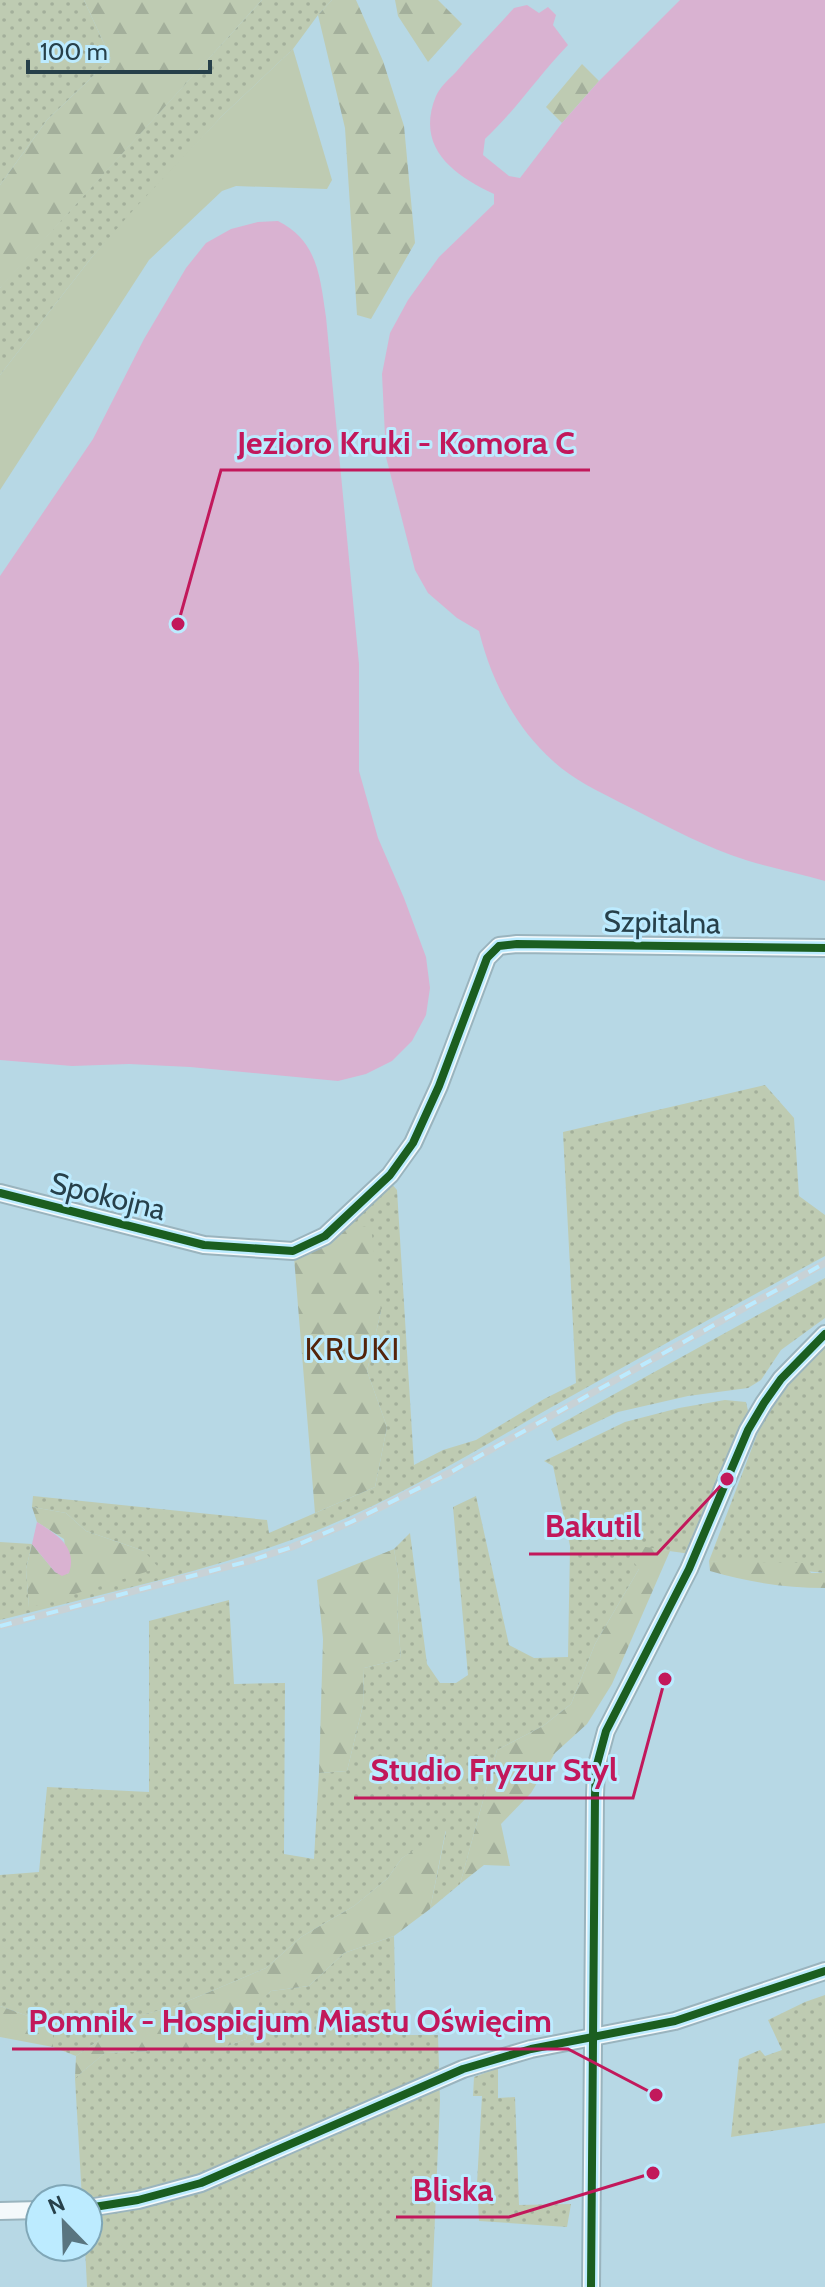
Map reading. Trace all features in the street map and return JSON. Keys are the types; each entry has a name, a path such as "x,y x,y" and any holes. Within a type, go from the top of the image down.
{"street":[{"name":"Szpitalna","path":"499,946 825,948"},
{"name":"Spokojna","path":"0,1193 204,1245 293,1251 325,1236 390,1175 413,1143 439,1086 487,958 499,946"},
{"path":"591,2287 595,1795 600,1748 615,1712 689,1569 748,1430 781,1379 825,1334"},
{"path":"104,2205 201,2183 463,2069 531,2049 694,2015 825,1971"},
{"path":"0,2211 24,2210"}],"green space":[{"path":"0,0 84,0 111,59 47,120 0,185"},
{"path":"84,0 262,0 0,288 0,185 47,120 111,59"},
{"path":"262,0 332,0 293,49 223,115 92,257 0,375 2,285"},
{"path":"332,0 356,0 383,61 404,126 415,243 371,319 357,315 345,128 318,15"},
{"path":"395,0 438,0 462,24 428,62 398,16"},
{"path":"293,49 332,180 327,189 236,186 222,191 149,260 0,490 0,375 92,257 136,207 223,115"},
{"path":"582,64 599,81 562,123 546,107"},
{"path":"765,1085 794,1118 799,1196 825,1215 825,1256 439,1471 325,1527 205,1568 0,1620 0,1542 32,1544 26,1569 29,1607 144,1551 86,1531 66,1513 32,1507 33,1496 267,1520 269,1533 375,1487 387,1427 367,1371 381,1311 346,1225 391,1183 397,1190 414,1465 443,1450 476,1440 576,1383 563,1132"},
{"path":"346,1225 371,1227 381,1311 367,1371 387,1427 375,1487 315,1513 294,1257"},
{"path":"825,1278 825,1318 781,1350 761,1380 748,1388 688,1396 618,1412 557,1441 551,1429"},
{"path":"825,1331 825,1573 709,1561 766,1411"},
{"path":"725,1400 746,1402 749,1415 691,1554 640,1547 639,1569 595,1644 571,1704 543,1726 497,1750 460,1884 430,1909 446,1831 402,1858 387,1879 354,1906 301,1937 266,1968 176,2006 105,2025 101,2039 76,2056 53,2047 53,2025 0,2006 0,1875 39,1872 47,1787 149,1792 149,1621 229,1600 234,1684 285,1683 284,1854 314,1859 319,1773 347,1771 363,1705 364,1668 401,1659 397,1608 399,1579 394,1549 410,1533 427,1664 440,1683 456,1683 468,1675 453,1507 476,1496 509,1645 534,1658 568,1657 570,1546 553,1466 544,1461 625,1422"},
{"path":"32,1507 66,1513 86,1531 144,1551 159,1568 29,1608 26,1569 32,1544 55,1572 62,1575 69,1573 64,1539 37,1522"},
{"path":"640,1546 670,1551 612,1684 587,1724 555,1753 531,1793 501,1824 510,1866 484,1865 460,1884 497,1750 543,1726 571,1704 595,1644 639,1569 632,1560"},
{"path":"394,1549 399,1579 397,1608 401,1659 364,1668 363,1705 347,1771 319,1773 323,1639 317,1580"},
{"path":"709,1561 803,1563 811,1573 825,1573 825,1588 781,1586 738,1578 710,1571"},
{"path":"446,1829 430,1909 394,1936 344,1953 309,1986 271,1991 260,2001 246,2039 222,2048 105,2053 75,2078 76,2056 101,2039 104,2025 176,2006 266,1968 301,1937 354,1906 387,1879 402,1858"},
{"path":"394,1936 396,2027 399,2035 438,2035 440,2101 432,2287 87,2287 86,2263 104,2263 104,2183 81,2183 75,2078 105,2053 222,2048 246,2039 260,2000 271,1991 309,1986 344,1953"},
{"path":"825,1995 825,2123 731,2137 739,2059 760,2050 765,2056 782,2050 768,2020"},
{"path":"0,2006 53,2025 53,2047 0,2037"},
{"path":"498,2068 498,2098 515,2097 519,2205 571,2204 567,2227 479,2221 477,2183 482,2096 473,2096 474,2077"}],"shaded area":[{"path":"680,0 825,0 825,881 742,859 703,844 594,789 568,773 539,748 506,702 490,667 479,631 457,618 428,593 415,570 386,457 382,374 390,333 408,300 439,257 494,204 494,194 452,168 434,144 430,130 436,96 514,8 527,5 539,13 548,7 556,15 553,25 568,45 485,139 483,155 509,176 520,178 599,81"},
{"path":"278,221 302,239 315,262 322,288 359,664 359,771 378,838 426,957 430,988 426,1015 412,1041 392,1061 366,1074 338,1081 190,1067 129,1064 72,1066 0,1060 0,576 93,439 144,339 186,268 206,243 231,229"},
{"path":"37,1522 64,1542 70,1556 69,1573 62,1576 55,1572 32,1544"}],"railway":[{"path":"0,1626 249,1561 351,1522 449,1473 825,1263"}],"cycle path":[{"path":"0,1193 204,1245 293,1251 325,1236 390,1175 413,1143 439,1086 487,958 499,946 825,948"},
{"path":"591,2287 596,1768 606,1731 689,1569 748,1430 781,1379 825,1334"},
{"path":"104,2205 201,2183 463,2069 531,2049 675,2021 825,1971"}],"place":[{"name":"Jezioro Kruki - Komora C","path":"178,624"},
{"name":"Bakutil","path":"727,1479"},
{"name":"Studio Fryzur Styl","path":"665,1679"},
{"name":"Pomnik - Hospicjum Miastu Oświęcim","path":"656,2095"},
{"name":"Bliska","path":"653,2173"}],"district":[{"name":"KRUKI","path":"353,1348"}]}
